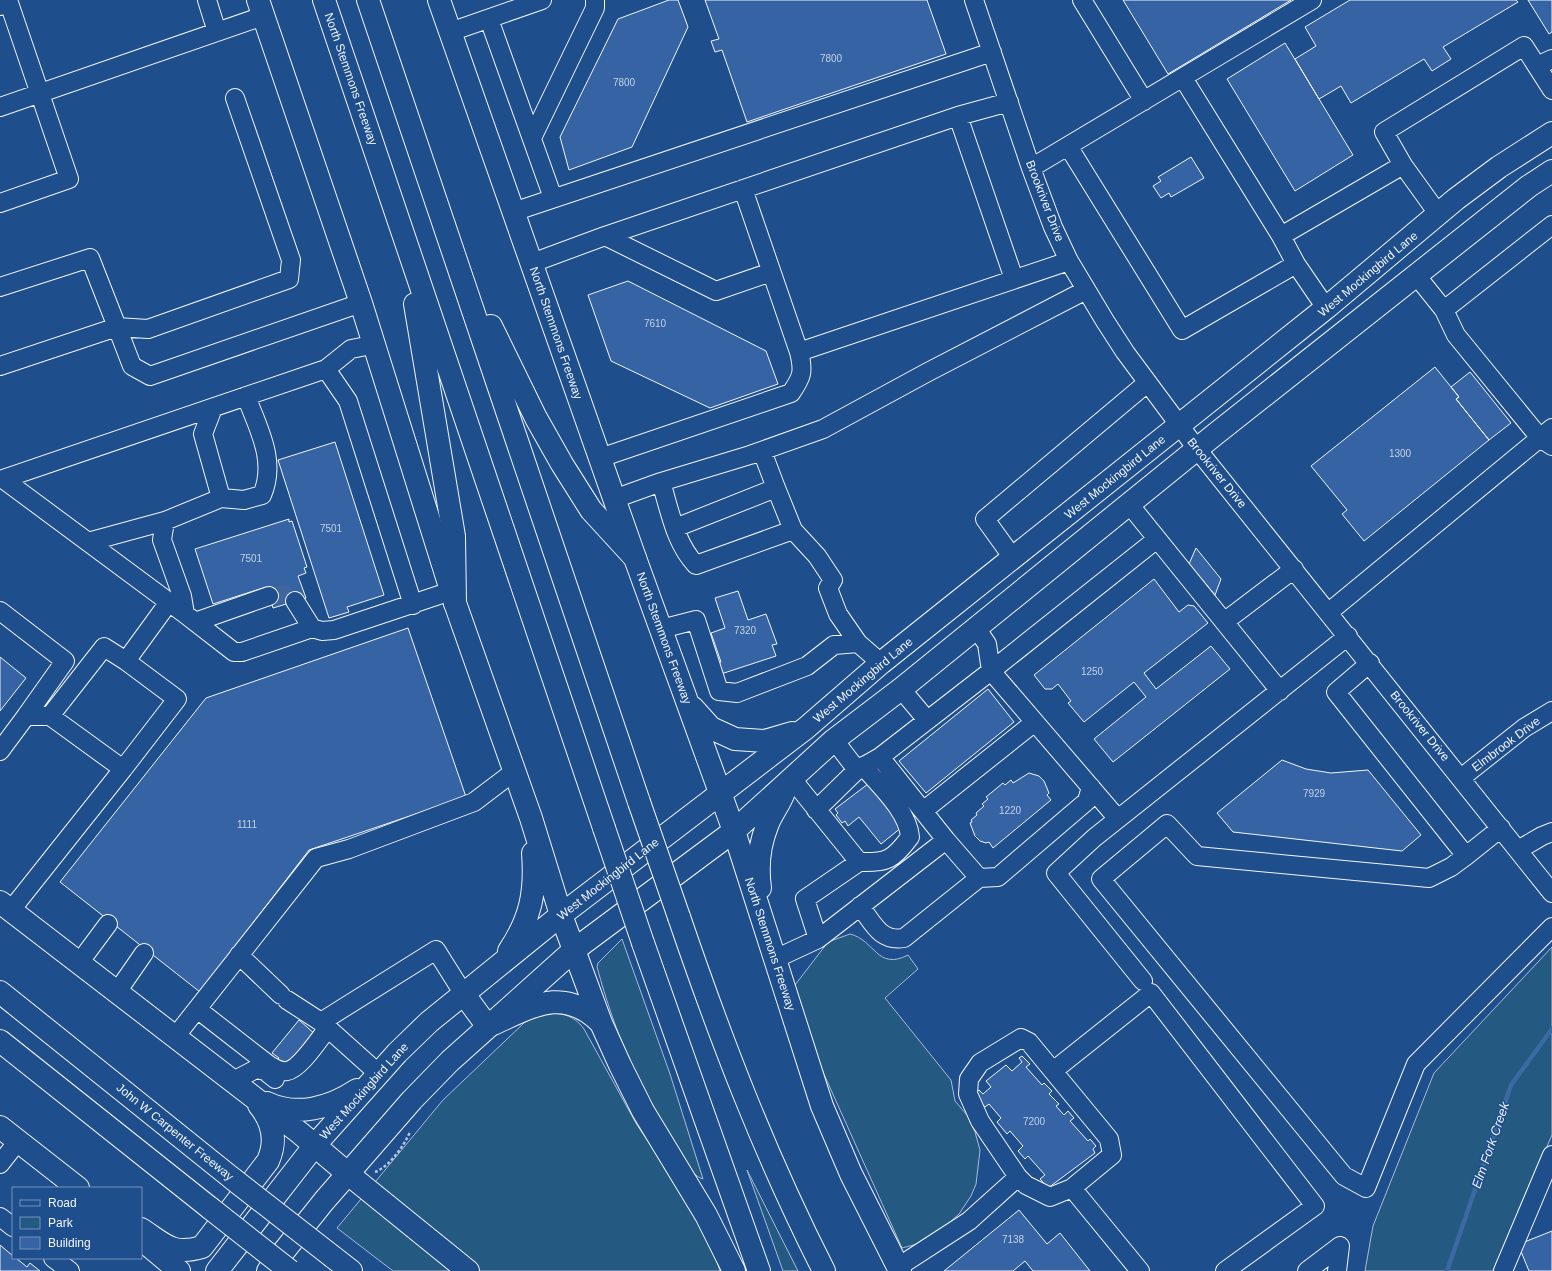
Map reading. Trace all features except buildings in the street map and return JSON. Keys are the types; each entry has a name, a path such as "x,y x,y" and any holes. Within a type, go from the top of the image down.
{"main road":[{"name":"North Stemmons Freeway","path":"324,0 643,943 759,1271"},
{"path":"368,0 678,917 734,1074 766,1150 824,1271"},
{"name":"North Stemmons Freeway","path":"439,0 614,499 734,831 822,1106 851,1174 899,1269"},
{"path":"261,8 360,303 453,597 531,818 561,915 601,1023 643,1111 703,1208 734,1271"},
{"name":"West Mockingbird Lane","path":"217,1271 315,1145 412,1038 463,993 561,915 806,728 881,663 1180,426 1438,215 1499,167 1552,133"},
{"path":"268,1271 347,1173 421,1090 450,1061 491,1026 574,950 734,831 834,740 1416,275 1529,186 1552,171"},
{"path":"402,230 436,420 454,536 453,597"},
{"path":"451,244 536,418 562,464 592,510 635,558"},
{"path":"881,663 901,688"},
{"path":"688,702 711,728 735,739 765,741 806,728"},
{"path":"765,931 759,886 758,857 767,825 790,781"},
{"path":"496,968 510,950 530,912 535,882 531,818"},
{"path":"5,906 315,1145 347,1173 468,1271"},
{"path":"0,988 18,1007"},
{"name":"John W Carpenter Freeway","path":"0,992 233,1179 351,1271"},
{"path":"463,993 491,1026"},
{"path":"491,1026 534,1005 551,1002 570,1004 589,1010 601,1023"},
{"path":"0,1041 290,1271"},
{"path":"253,1097 278,1107 292,1110 309,1110 329,1104 355,1092 379,1074"},
{"path":"142,1230 162,1245 180,1251 202,1247 268,1162 272,1151 274,1141 268,1118 253,1097"},
{"path":"0,1127 77,1187"},
{"path":"142,1241 179,1271"},
{"path":"142,1251 157,1271"}],"street":[{"path":"207,0 217,32"},
{"path":"450,32 542,0"},
{"path":"532,138 595,8 595,0"},
{"path":"1082,0 1144,101"},
{"path":"1031,168 1312,0"},
{"name":"Brookriver Drive","path":"978,1 992,52 1031,168 1053,227 1069,261 1109,328 1147,383 1197,449 1370,663 1552,893"},
{"path":"0,6 9,3 69,179 0,204"},
{"path":"0,107 217,32 261,8"},
{"path":"489,19 553,198"},
{"path":"1438,215 1403,165 1384,132 1524,46 1544,62 1552,90"},
{"path":"513,212 992,52"},
{"path":"1183,78 1281,236 1296,264 1326,308"},
{"path":"0,366 117,327 148,329 290,279 291,260 235,98"},
{"path":"532,264 605,236 743,189 958,116 1009,102"},
{"path":"958,116 1014,279"},
{"path":"1068,146 1182,330 1296,264"},
{"path":"1281,236 1403,165"},
{"path":"600,458 791,393 800,380 803,367 799,352 743,189"},
{"path":"1444,310 1552,225"},
{"path":"605,236 716,291 772,272"},
{"path":"0,287 90,258 132,366 150,376 360,303"},
{"path":"799,352 1069,261"},
{"path":"1329,612 1548,438 1456,335 1444,310 1416,275"},
{"path":"614,499 661,482 762,451 823,429 928,372 1086,290"},
{"path":"372,344 351,349 326,369 3,479 234,652 242,652 312,628 322,631 334,630 413,605 453,597"},
{"path":"326,369 348,401 413,605"},
{"path":"1013,558 985,519 1147,383"},
{"path":"88,542 165,521 221,498 244,500 262,494 267,483 269,462 263,441 246,396"},
{"path":"213,408 203,434 221,498"},
{"path":"762,451 793,530 817,556 833,580 828,588 838,614 858,643 881,663"},
{"path":"661,482 675,528 686,555 696,565 793,530"},
{"path":"675,528 776,488"},
{"path":"1129,504 1280,691"},
{"path":"165,521 162,540 190,618"},
{"path":"816,810 860,768 880,757 992,671 1157,539"},
{"path":"1224,622 1294,569"},
{"path":"190,618 269,596"},
{"path":"126,661 169,602"},
{"path":"295,602 312,628"},
{"path":"0,611 65,660 0,750"},
{"path":"661,629 696,620 719,691 737,693 807,666 834,645 858,643"},
{"path":"976,628 987,644 992,671 1118,819"},
{"path":"1144,981 1056,873 1118,819 1348,636"},
{"path":"5,906 123,768 178,699 104,647 50,716"},
{"path":"1370,663 1336,692 1466,856"},
{"path":"901,688 927,720"},
{"name":"Elmbrook Drive","path":"1461,778 1524,728 1552,711"},
{"path":"26,716 50,716 123,768"},
{"path":"923,811 1036,722"},
{"path":"818,939 805,899 859,862 880,863 898,853 910,837 909,826 901,812 834,740"},
{"path":"880,757 946,840 979,878"},
{"path":"175,1037 316,858 349,849 474,802 514,771"},
{"path":"790,781 859,862"},
{"path":"860,906 883,936 893,940 904,938 979,878 998,877 1087,801 1091,787"},
{"path":"1501,828 1451,867 1429,878 1197,856 1167,824 1101,879 1344,1176 1366,1188 1416,1064 1552,927"},
{"path":"1518,850 1552,832"},
{"path":"774,959 818,939 946,840"},
{"path":"79,962 108,924"},
{"path":"196,1009 277,1070 286,1071 295,1068 328,1028 436,950 463,993"},
{"path":"117,992 144,953"},
{"path":"239,955 284,997 328,1028 379,1074"},
{"path":"1053,1071 1151,993 1315,1206 1225,1271"},
{"path":"233,1081 256,1069 264,1071 283,1082 290,1082 299,1079 307,1073 328,1028"},
{"path":"1022,1038 1029,1042 1109,1139 1112,1155 1072,1188 1050,1197 1026,1185 1018,1177 980,1121 968,1094 969,1079 980,1062 1022,1038"},
{"path":"0,1164 18,1141"},
{"path":"1503,1271 1552,1155"},
{"path":"899,1269 969,1221 1018,1177"},
{"path":"1072,1188 1140,1271"},
{"path":"0,1217 12,1226"},
{"path":"1307,1271 1340,1246 1337,1271"},
{"path":"54,1259 70,1271"}],"path":[{"path":"375,1172 382,1170 398,1151 411,1129"}],"green space":[{"path":"850,934 858,937 883,957 898,959 908,955 918,969 885,998 951,1080 955,1101 967,1115 975,1132 980,1150 976,1184 971,1196 959,1214 929,1241 902,1248 823,1072 807,1031 795,985 828,942"},
{"path":"622,939 670,1074 703,1179 696,1175 690,1168 653,1109 641,1087 612,1016 597,967 598,963"},
{"path":"1552,947 1552,1135 1493,1271 1365,1271 1373,1226 1434,1073"},
{"path":"543,1013 566,1015 575,1020 584,1029 637,1125 677,1184 714,1253 720,1271 393,1271 337,1228 443,1100 525,1022"},
{"path":"747,1170 798,1271 783,1271"}],"waterway":[{"name":"Elm Fork Creek","path":"1447,1271 1511,1085 1552,1029"}],"tunnel":[{"path":"269,596 285,594 295,601"}]}
